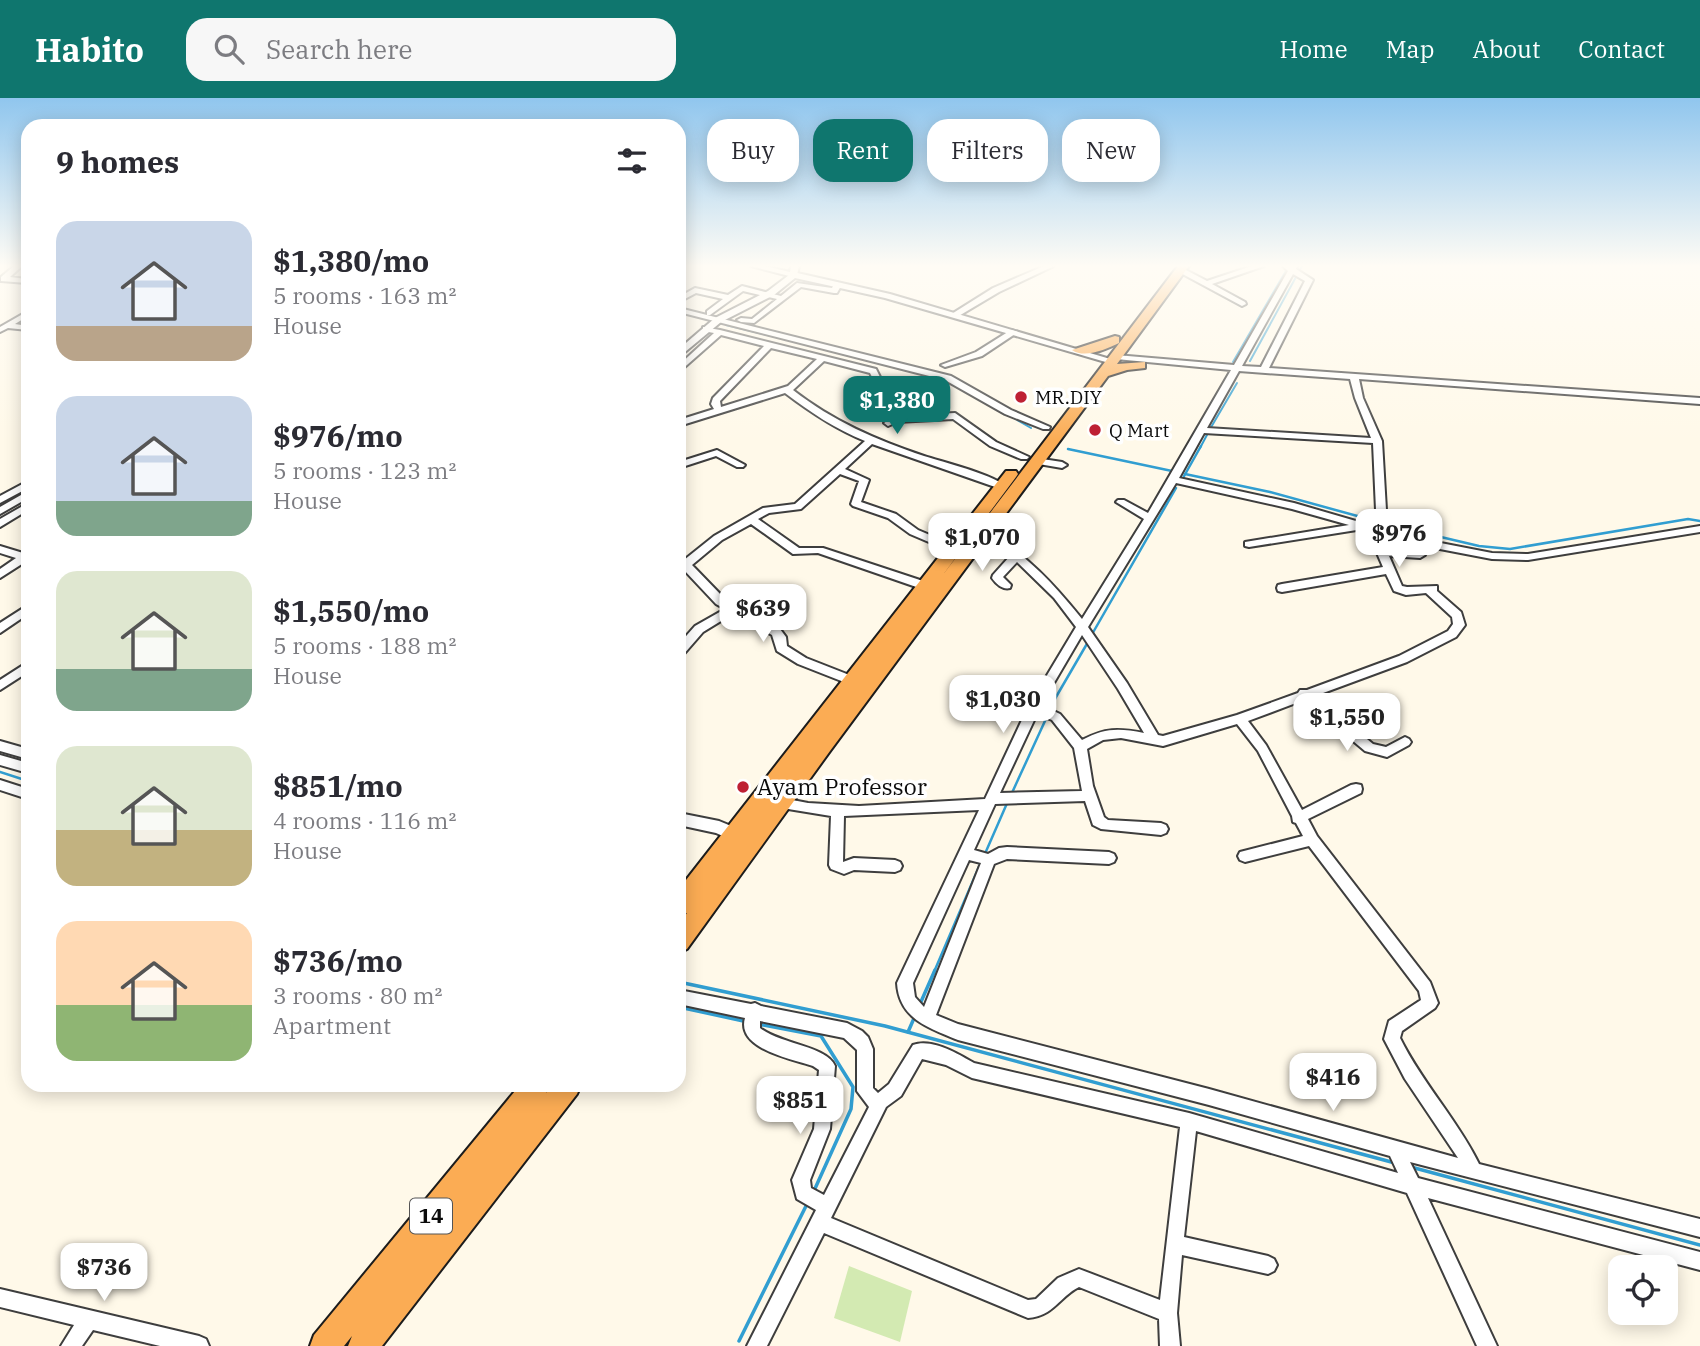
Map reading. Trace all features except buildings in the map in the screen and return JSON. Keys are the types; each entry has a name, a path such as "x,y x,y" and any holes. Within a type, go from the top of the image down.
{"highway":[{"path":"686,897 856,686 984,534 1030,459 1046,427 1087,375 1108,358 1134,324"},
{"path":"1077,351 1122,340"},
{"path":"1122,340 1132,355 1145,363"},
{"path":"1077,351 1090,365 1087,375"},
{"path":"686,933 782,803 856,686 925,586 1001,486 1030,459 1102,374 1108,358"},
{"path":"1102,374 1145,363"},
{"name":"14","path":"325,1346 530,1092"},
{"name":"14","path":"363,1346 563,1092"}],"street":[{"path":"686,348 713,324"},
{"path":"715,324 720,332 876,373 864,393"},
{"path":"719,324 948,378 1008,412 1046,427"},
{"path":"987,324 1077,351 1145,363 1700,401"},
{"path":"926,1019 978,857 1037,709 1263,324"},
{"path":"1264,370 1283,324"},
{"path":"686,363 720,332"},
{"path":"945,365 983,352 1014,332"},
{"path":"720,411 715,404 716,400 769,345"},
{"path":"686,421 787,390 797,384 822,358"},
{"path":"1080,747 1101,736 1121,733 1155,741 1171,739 1240,719 1304,693 1393,663 1452,634 1459,625 1457,615 1430,589 1402,590 1396,586 1381,552 1376,530 1381,510 1377,440 1359,398 1354,377"},
{"path":"787,390 826,419 870,441 909,456 948,465 1001,486"},
{"path":"936,407 955,416 993,443 1030,459 1062,465"},
{"path":"888,423 895,419 955,416"},
{"path":"1201,430 1377,440"},
{"path":"686,563 718,538 767,510 798,508 870,441"},
{"path":"686,463 717,453 740,465"},
{"path":"839,470 864,480 856,504 892,516 914,532 954,549"},
{"path":"1173,480 1301,508 1471,553 1516,557 1700,529"},
{"path":"0,500 21,488"},
{"path":"0,511 21,498"},
{"path":"1121,502 1150,518"},
{"path":"0,524 21,510"},
{"path":"752,520 797,552 819,550 925,586"},
{"path":"1249,544 1362,526"},
{"path":"984,534 1016,556 1084,628 1155,741"},
{"path":"0,549 21,555"},
{"path":"1381,552 1420,555"},
{"path":"1006,585 996,578 1016,556"},
{"path":"0,574 21,561"},
{"path":"686,570 733,610 776,632 780,637 781,648 790,655 856,686"},
{"path":"1282,588 1389,570"},
{"path":"686,644 699,629 733,610"},
{"path":"0,629 21,614"},
{"path":"0,686 21,671"},
{"path":"1304,693 1343,729 1374,751 1387,752 1405,742"},
{"path":"1037,709 1056,717 1080,747 1096,819 1101,823 1161,830"},
{"path":"1240,719 1262,748 1311,840 1425,987 1430,1003 1395,1026 1392,1039 1408,1068 1458,1140 1473,1171"},
{"path":"0,746 21,752"},
{"path":"0,760 21,766"},
{"path":"0,785 21,792"},
{"path":"1298,818 1356,789"},
{"path":"782,803 838,811 886,812 999,800 1090,796"},
{"path":"838,811 836,865 844,869 854,864 895,866"},
{"path":"686,820 719,827 736,835"},
{"path":"1245,856 1311,840"},
{"path":"978,857 1007,853 1109,858"},
{"path":"978,857 905,983 904,993 911,1007 954,1045 972,1070 1189,1121 1700,1261"},
{"path":"686,999 753,1017 847,1031 857,1036 866,1049 865,1091 872,1100 880,1102"},
{"path":"753,1017 754,1032 765,1042 818,1059 827,1066 822,1129 801,1180 816,1206 1028,1310 1037,1310 1044,1306 1071,1279 1079,1278 1168,1313"},
{"path":"757,1346 816,1206 880,1102 894,1094 908,1061 919,1051 954,1045 1209,1097 1398,1154 1700,1228"},
{"path":"1170,1346 1168,1313 1189,1121"},
{"path":"1398,1154 1487,1346"},
{"path":"1174,1244 1268,1265"},
{"path":"0,1298 199,1346"},
{"path":"71,1346 88,1320"}],"green space":[{"path":"849,1266 912,1291 900,1342 834,1318"}],"waterway":[{"path":"1233,362 1255,324"},
{"path":"1250,361 1270,324"},
{"path":"726,325 841,353"},
{"path":"1210,429 1237,383"},
{"path":"1007,414 1031,428"},
{"path":"1200,448 1208,433"},
{"path":"1185,474 1201,446"},
{"path":"1068,449 1172,471"},
{"path":"1183,478 1185,474"},
{"path":"1185,474 1270,492 1372,520"},
{"path":"1091,636 1176,488"},
{"path":"1390,525 1479,546 1510,549 1688,519 1700,521"},
{"path":"1011,795 1056,697 1088,642"},
{"path":"0,772 21,779"},
{"path":"984,856 1008,801"},
{"path":"934,972 981,862"},
{"path":"920,1004 935,970"},
{"path":"686,983 885,1026 1395,1163"},
{"path":"686,1009 748,1022"},
{"path":"908,1032 915,1016"},
{"path":"758,1024 821,1036 853,1087 851,1109 813,1193"},
{"path":"1411,1167 1700,1245"},
{"path":"739,1341 808,1202"}],"place":[{"name":"MR.DIY","path":"1021,397"},
{"name":"Q Mart","path":"1095,430"},
{"name":"Ayam Professor","path":"743,787"}]}
